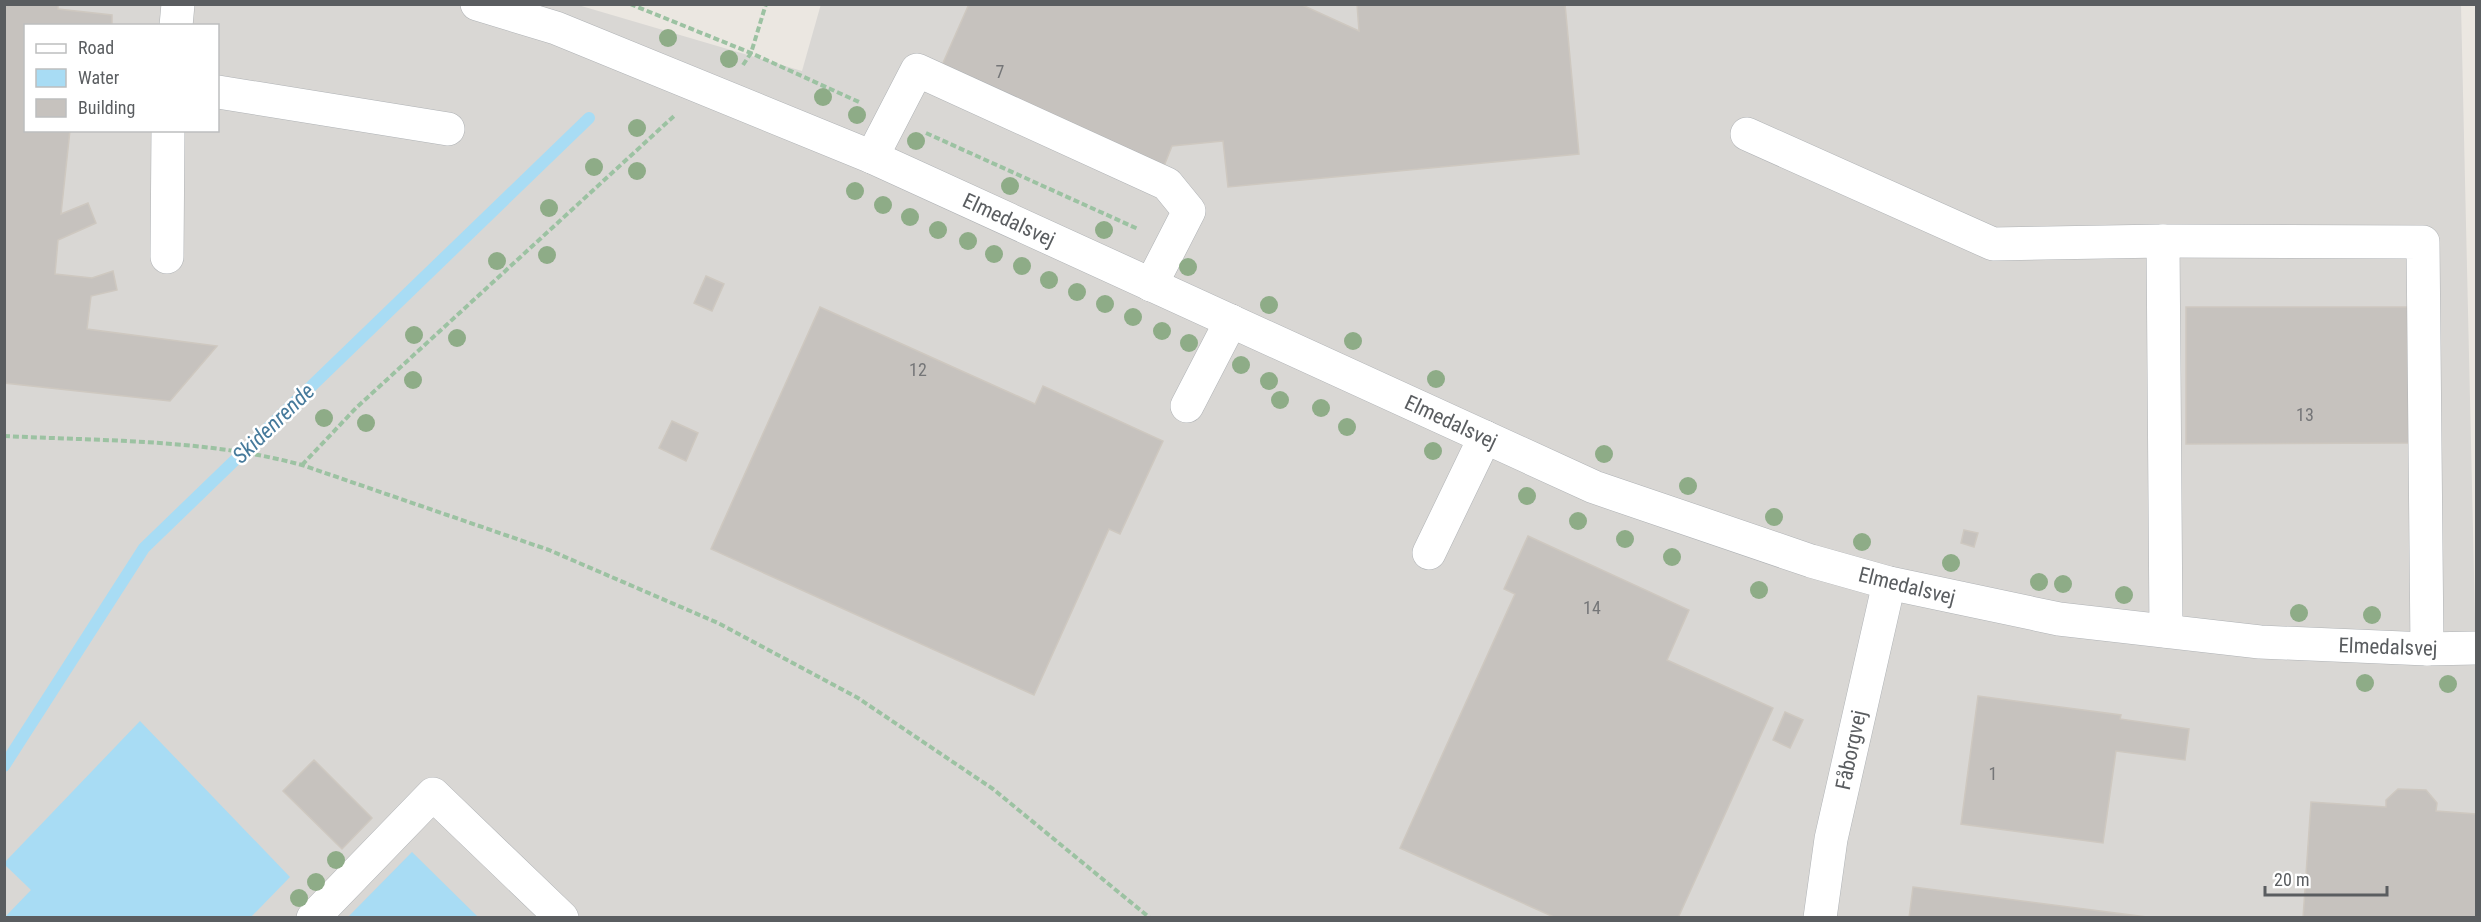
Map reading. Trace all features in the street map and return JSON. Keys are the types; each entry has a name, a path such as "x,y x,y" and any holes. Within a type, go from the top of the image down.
{"street":[{"path":"176,24 178,4"},
{"name":"Elmedalsvej","path":"477,4 556,28 872,157 1594,487 1811,561 1889,583 2059,619 2260,642 2427,649 2476,648"},
{"path":"872,157 917,70 1167,184 1189,211 1151,285"},
{"path":"219,92 448,129"},
{"path":"167,257 168,132"},
{"path":"1747,134 1992,244 2422,242 2427,649"},
{"path":"2163,242 2166,632"},
{"path":"1188,406 1231,321"},
{"path":"1429,553 1485,437"},
{"name":"Fåborgvej","path":"1820,918 1834,828 1889,583"},
{"path":"312,918 434,794 562,918"}],"path":[{"path":"751,53 766,4"},
{"path":"302,465 356,408 706,88"},
{"path":"4,436 208,447 273,457 549,550 718,623 858,698 993,789 1150,918"}],"shaded area":[{"path":"821,4 2461,5 2476,619 2476,917 5,918 5,5 578,5 802,71"}],"water":[{"path":"140,721 290,877 251,917 5,917 31,890 5,865 5,862"},
{"path":"412,852 478,917 348,917"}],"building":[{"path":"4,4 58,4 58,9 112,15 112,24 24,24 24,132 70,132 61,214 88,203 96,223 58,240 55,274 92,278 113,271 117,290 91,296 87,329 217,346 170,401 4,383"},
{"path":"969,4 1300,4 1359,31 1357,4 1565,4 1579,154 1228,187 1223,141 1172,146 1164,166 942,65"},
{"path":"706,276 724,284 712,311 694,303"},
{"path":"820,307 1035,404 1043,386 1163,441 1120,534 1109,529 1034,695 711,549"},
{"path":"2186,307 2411,307 2411,443 2186,444"},
{"path":"672,421 698,433 686,461 659,448"},
{"path":"1964,530 1978,533 1974,547 1961,543"},
{"path":"1528,536 1689,610 1667,660 1773,708 1678,918 1556,918 1400,848 1515,594 1504,589"},
{"path":"1978,696 2121,715 2120,719 2189,729 2185,760 2116,751 2103,843 1961,824"},
{"path":"1785,712 1803,720 1790,748 1773,740"},
{"path":"314,760 372,818 342,849 283,791"},
{"path":"2398,789 2426,790 2437,803 2436,811 2476,814 2476,918 2303,918 2311,802 2386,807 2386,800"},
{"path":"1913,887 2155,918 1909,918"}],"waterway":[{"name":"Skidenrende","path":"4,766 144,548 589,118"}]}
